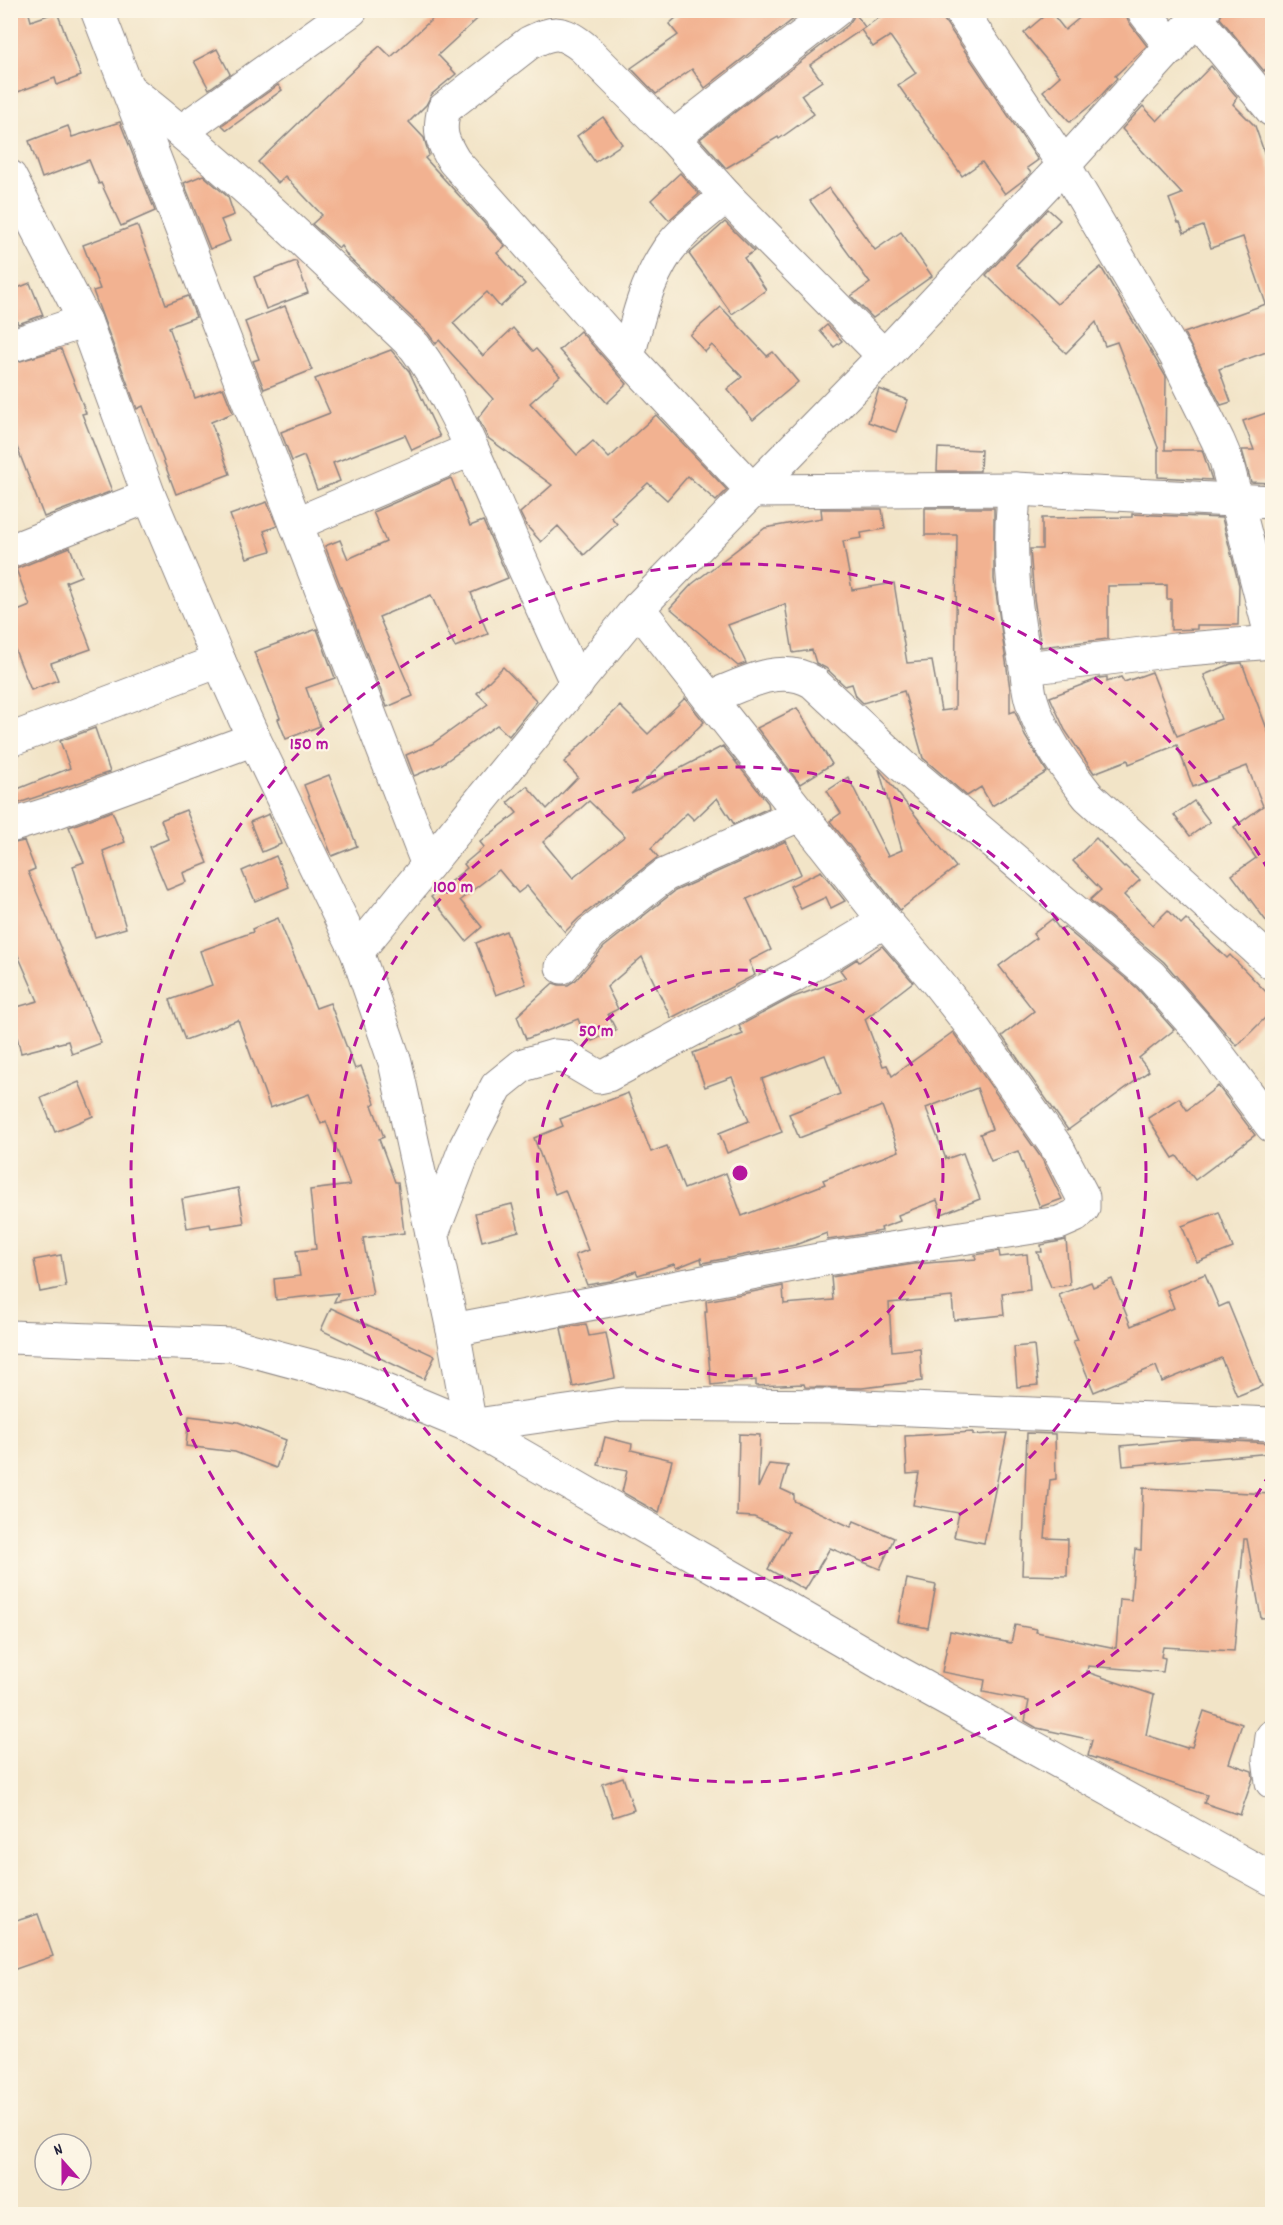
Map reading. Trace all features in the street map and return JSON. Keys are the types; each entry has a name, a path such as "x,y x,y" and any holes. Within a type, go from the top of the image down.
{"street":[{"path":"97,10 428,865"},
{"path":"182,131 351,10"},
{"path":"673,137 836,10"},
{"path":"960,10 1064,165 1181,367 1218,441 1236,500 1272,640 1026,668"},
{"path":"1143,10 1172,48"},
{"path":"357,952 638,608 884,356 1201,15 1272,110"},
{"path":"884,356 726,196 673,137 583,47 570,37 558,32 529,43 444,109 440,126 442,142 454,161 628,357 753,491 1015,489 1272,502"},
{"path":"128,89 182,131 276,215 415,347 433,372 472,449 577,684"},
{"path":"10,177 85,321 149,496 219,661 254,740 357,952 395,1062 453,1330 470,1426"},
{"path":"628,357 639,308 669,249 690,226 726,196"},
{"path":"10,346 85,321"},
{"path":"296,524 472,449"},
{"path":"1015,489 1012,514 1013,580 1032,702 1041,723 1068,772 1088,796 1272,963"},
{"path":"10,551 149,496"},
{"path":"453,1330 819,1260 1059,1223 1075,1216 1083,1208 1083,1197 1058,1149 974,1029 938,982 885,921 638,608"},
{"path":"10,740 219,661"},
{"path":"709,698 766,676 785,673 802,676 813,682 903,766 1150,975 1200,1031 1266,1115 1272,1126"},
{"path":"10,825 58,811 254,740"},
{"path":"562,968 591,933 665,875 801,814"},
{"path":"432,1236 451,1182 488,1099 497,1086 523,1065 554,1056 565,1057 599,1077 608,1075 793,976 885,921"},
{"path":"10,1337 232,1345 355,1378 470,1426 895,1671 1272,1879"},
{"path":"470,1426 623,1404 839,1406 1272,1424"},
{"path":"1272,1737 1269,1759 1272,1782"}],"building":[{"path":"10,10 28,10 31,21 57,12 81,76 57,85 55,78 10,95"},
{"path":"442,10 487,10 438,55 456,74 432,94 426,105 409,122 424,138 429,155 425,158 505,246 497,253 525,284 500,307 487,292 453,323 483,356 513,328 533,351 536,349 560,376 530,403 577,455 593,441 609,458 656,415 727,490 716,501 688,476 667,500 648,483 611,517 617,524 584,555 558,526 541,542 526,525 520,513 552,485 488,438 478,418 493,399 439,340 436,344 428,333 348,257 341,246 339,248 312,224 322,215 285,176 278,183 258,162 380,46 391,57"},
{"path":"685,10 805,10 705,88 692,69 656,94 631,68 678,35 669,24"},
{"path":"890,10 941,10 944,20 1038,160 1027,168 1031,173 1005,194 982,162 962,176 898,85 916,73 890,36 873,47 861,30"},
{"path":"1089,10 1125,10 1128,21 1147,46 1115,76 1117,78 1096,101 1070,122 1043,91 1060,76 1024,33 1050,11 1065,30"},
{"path":"1222,10 1272,10 1272,62 1264,71 1220,18"},
{"path":"854,12 865,27 810,65 822,81 801,95 814,114 779,139 778,137 726,168 700,139 848,25"},
{"path":"217,49 230,74 209,89 194,61"},
{"path":"1211,66 1237,97 1233,104 1255,126 1272,175 1272,350 1219,369 1231,402 1221,405 1184,333 1266,304 1243,237 1211,248 1203,226 1184,233 1169,199 1182,194 1122,129 1143,106 1157,121"},
{"path":"278,85 282,90 227,130 222,125"},
{"path":"603,117 622,144 595,162 577,136"},
{"path":"120,122 155,211 121,226 89,160 42,178 29,141 68,126 72,137"},
{"path":"680,173 699,194 669,220 651,200"},
{"path":"203,175 228,197 234,215 221,220 230,241 210,249 184,183"},
{"path":"829,188 875,250 901,232 932,276 873,318 851,296 870,283 810,201"},
{"path":"1048,209 1060,220 1016,265 1057,304 1101,267 1166,377 1165,450 1202,450 1212,480 1158,477 1159,450 1117,342 1105,346 1096,322 1066,353 986,275"},
{"path":"725,222 754,251 744,258 766,290 732,314 689,254"},
{"path":"137,225 166,304 188,296 196,317 169,327 195,398 223,388 233,413 211,422 230,474 176,494 143,406 137,409 93,291 100,289 83,245"},
{"path":"296,261 308,293 266,309 254,277"},
{"path":"30,283 43,315 18,324 10,304 10,291"},
{"path":"285,306 312,370 264,389 253,361 259,359 245,322"},
{"path":"721,307 767,356 773,352 798,382 753,420 727,389 742,377 712,345 705,352 690,335"},
{"path":"827,325 842,341 834,347 820,331"},
{"path":"580,331 627,384 607,403 559,350"},
{"path":"61,349 86,413 82,414 112,491 44,517 10,429 10,364"},
{"path":"391,350 409,371 440,437 412,450 405,435 333,463 340,481 317,490 304,456 292,461 281,432 330,413 315,379"},
{"path":"879,389 908,400 896,432 868,422"},
{"path":"1272,411 1272,483 1251,482 1242,450 1254,450 1243,421"},
{"path":"938,448 981,450 980,471 937,471"},
{"path":"451,478 470,526 483,521 508,578 471,593 488,634 455,647 431,595 379,617 413,696 387,707 325,546 340,540 348,559 386,542 373,512"},
{"path":"267,502 277,526 264,531 271,551 247,558 230,515"},
{"path":"925,508 994,508 994,579 1010,689 1010,713 1015,711 1025,736 1047,772 992,806 981,787 967,796 923,758 904,691 863,703 856,696 852,684 845,686 826,668 816,663 812,650 793,653 785,604 728,625 746,663 738,666 670,608 692,584 765,528 822,518 821,509 882,509 885,529 861,533 862,538 843,541 852,590 894,583 907,663 932,661 941,711 955,709 957,535 925,535"},
{"path":"1132,514 1222,518 1239,585 1238,625 1197,625 1197,629 1171,630 1171,599 1167,599 1167,585 1108,586 1108,639 1041,647 1030,549 1042,549 1042,518 1132,517"},
{"path":"70,547 81,576 66,582 91,649 51,663 58,680 31,690 10,637 10,614 30,606 16,569"},
{"path":"317,629 335,678 306,688 320,726 286,739 254,652"},
{"path":"1242,663 1272,742 1272,929 1232,875 1256,858 1234,827 1263,806 1247,766 1193,787 1177,745 1129,764 1128,760 1094,773 1065,730 1050,697 1100,678 1107,677 1107,682 1121,677 1124,682 1152,672 1177,736 1221,719 1204,675 1231,664"},
{"path":"503,667 537,701 509,736 497,725 442,764 414,776 406,755 432,744 488,704 477,693"},
{"path":"685,698 704,722 631,794 723,746 768,803 769,808 734,824 717,798 694,820 687,813 651,848 658,857 579,918 565,932 527,886 518,893 499,870 460,900 482,927 466,941 431,897 467,868 464,864 484,847 480,842 517,813 508,802 527,786 547,809 578,777 564,762 620,706 648,734","holes":["589,801 625,836 573,878 543,842"]},
{"path":"797,708 832,764 800,784 757,728"},
{"path":"95,728 110,772 10,806 10,792 70,768 60,741"},
{"path":"879,769 956,867 900,910 830,821 841,813 827,791 848,777 888,856 902,850"},
{"path":"329,775 357,846 332,856 304,785"},
{"path":"1194,801 1210,822 1190,836 1174,815"},
{"path":"186,810 208,863 183,873 186,882 167,890 149,847 168,839 161,820"},
{"path":"112,811 125,842 103,851 126,928 95,937 73,866 84,862 69,827"},
{"path":"269,814 281,844 262,852 250,822"},
{"path":"1096,838 1140,880 1124,895 1153,925 1168,910 1181,924 1186,919 1227,958 1230,955 1272,998 1272,1011 1237,1046 1164,962 1090,900 1101,890 1073,861"},
{"path":"24,841 35,869 28,872 101,1043 72,1054 68,1041 21,1053 10,1009 38,1001 10,937 10,844"},
{"path":"786,841 801,874 747,899 771,950 749,961 755,975 671,1018 642,957 607,987 618,1009 608,1014 616,1030 592,1041 584,1025 581,1026 578,1019 526,1039 517,1016 553,983 568,985 576,980 604,947 675,891"},
{"path":"276,856 289,887 255,901 242,871"},
{"path":"821,871 845,901 831,908 826,897 801,909 790,886"},
{"path":"278,918 316,1008 330,1003 355,1069 361,1066 375,1103 372,1105 384,1137 379,1139 395,1182 398,1182 404,1233 363,1238 373,1295 334,1302 338,1293 276,1300 274,1279 300,1276 296,1251 316,1249 310,1190 350,1185 326,1121 321,1124 309,1094 270,1108 238,1020 185,1040 170,1000 212,985 200,951 253,932 252,929"},
{"path":"1052,919 1060,930 1064,927 1137,988 1174,1030 1139,1058 1149,1071 1068,1130 1002,1036 1034,1011 999,966 1036,938 1033,934"},
{"path":"506,931 526,984 496,995 476,943"},
{"path":"882,946 913,982 865,1019 883,1066 887,1065 892,1076 953,1032 1042,1159 1062,1199 1040,1207 1018,1151 991,1161 980,1134 992,1129 977,1088 926,1108 946,1159 963,1153 980,1199 942,1214 937,1200 898,1215 900,1221 881,1228 882,1231 828,1240 827,1233 795,1245 702,1263 701,1258 676,1268 674,1264 638,1275 636,1271 611,1281 587,1285 575,1255 588,1250 565,1190 555,1194 534,1138 563,1126 560,1119 628,1093 651,1152 667,1146 684,1189 726,1173 742,1216 825,1184 823,1180 899,1151 882,1106 799,1138 789,1114 840,1094 825,1055 762,1079 782,1132 727,1153 719,1133 749,1121 732,1077 705,1087 693,1053 743,1034 739,1026 791,998 846,978 840,970 857,959 859,962"},
{"path":"79,1082 93,1116 55,1132 41,1098"},
{"path":"1218,1086 1255,1135 1195,1180 1177,1156 1173,1158 1148,1118 1179,1098 1187,1110"},
{"path":"238,1188 244,1223 211,1228 210,1224 187,1228 182,1199"},
{"path":"512,1204 519,1231 482,1241 475,1213"},
{"path":"1219,1212 1233,1248 1197,1262 1182,1226"},
{"path":"1066,1240 1070,1285 1051,1287 1037,1252 1042,1252 1041,1245"},
{"path":"999,1251 1000,1257 1027,1254 1030,1290 1002,1293 1004,1315 954,1320 952,1297 889,1303 892,1351 920,1348 922,1381 862,1388 805,1387 804,1384 756,1386 756,1380 711,1385 706,1301 783,1286 784,1304 833,1300 831,1277 914,1264 976,1259 975,1255"},
{"path":"61,1255 66,1287 40,1292 34,1260"},
{"path":"1205,1274 1219,1307 1228,1303 1262,1386 1237,1396 1221,1358 1162,1382 1156,1366 1094,1392 1073,1341 1078,1340 1059,1295 1091,1282 1093,1287 1112,1279 1131,1326 1174,1308 1167,1290"},
{"path":"331,1308 435,1356 424,1379 321,1330"},
{"path":"586,1324 589,1336 606,1333 615,1378 573,1387 561,1328"},
{"path":"1034,1345 1038,1385 1017,1387 1014,1347"},
{"path":"189,1416 238,1422 286,1440 276,1468 235,1452 186,1446"},
{"path":"973,1432 973,1435 1007,1433 984,1543 954,1537 959,1513 913,1505 919,1473 907,1474 905,1436"},
{"path":"1027,1433 1055,1434 1056,1479 1050,1480 1045,1538 1068,1539 1067,1576 1022,1575"},
{"path":"739,1434 760,1435 758,1488 769,1464 788,1466 781,1489 794,1495 794,1501 851,1527 854,1521 894,1538 880,1569 830,1548 805,1590 768,1569 789,1532 754,1517 737,1516"},
{"path":"605,1437 632,1444 631,1450 672,1460 659,1513 622,1492 627,1471 598,1465"},
{"path":"1193,1439 1272,1443 1272,1453 1123,1466 1121,1446"},
{"path":"1143,1488 1272,1494 1272,1617 1261,1618 1247,1539 1244,1539 1234,1651 1163,1647 1161,1657 1165,1658 1163,1672 1088,1666 1087,1672 1154,1695 1146,1735 1187,1748 1192,1747 1204,1711 1242,1724 1229,1763 1252,1771 1253,1778 1240,1815 1204,1803 1207,1795 1088,1756 1092,1740 1037,1728 1025,1721 1029,1701 983,1692 985,1680 942,1672 950,1631 1011,1643 1015,1625 1037,1629 1036,1632 1116,1648 1120,1599 1131,1600 1135,1549 1141,1550"},
{"path":"907,1579 936,1585 928,1628 898,1622"},
{"path":"623,1777 634,1810 613,1817 602,1784"},
{"path":"38,1914 53,1956 10,1971 10,1923"}]}
